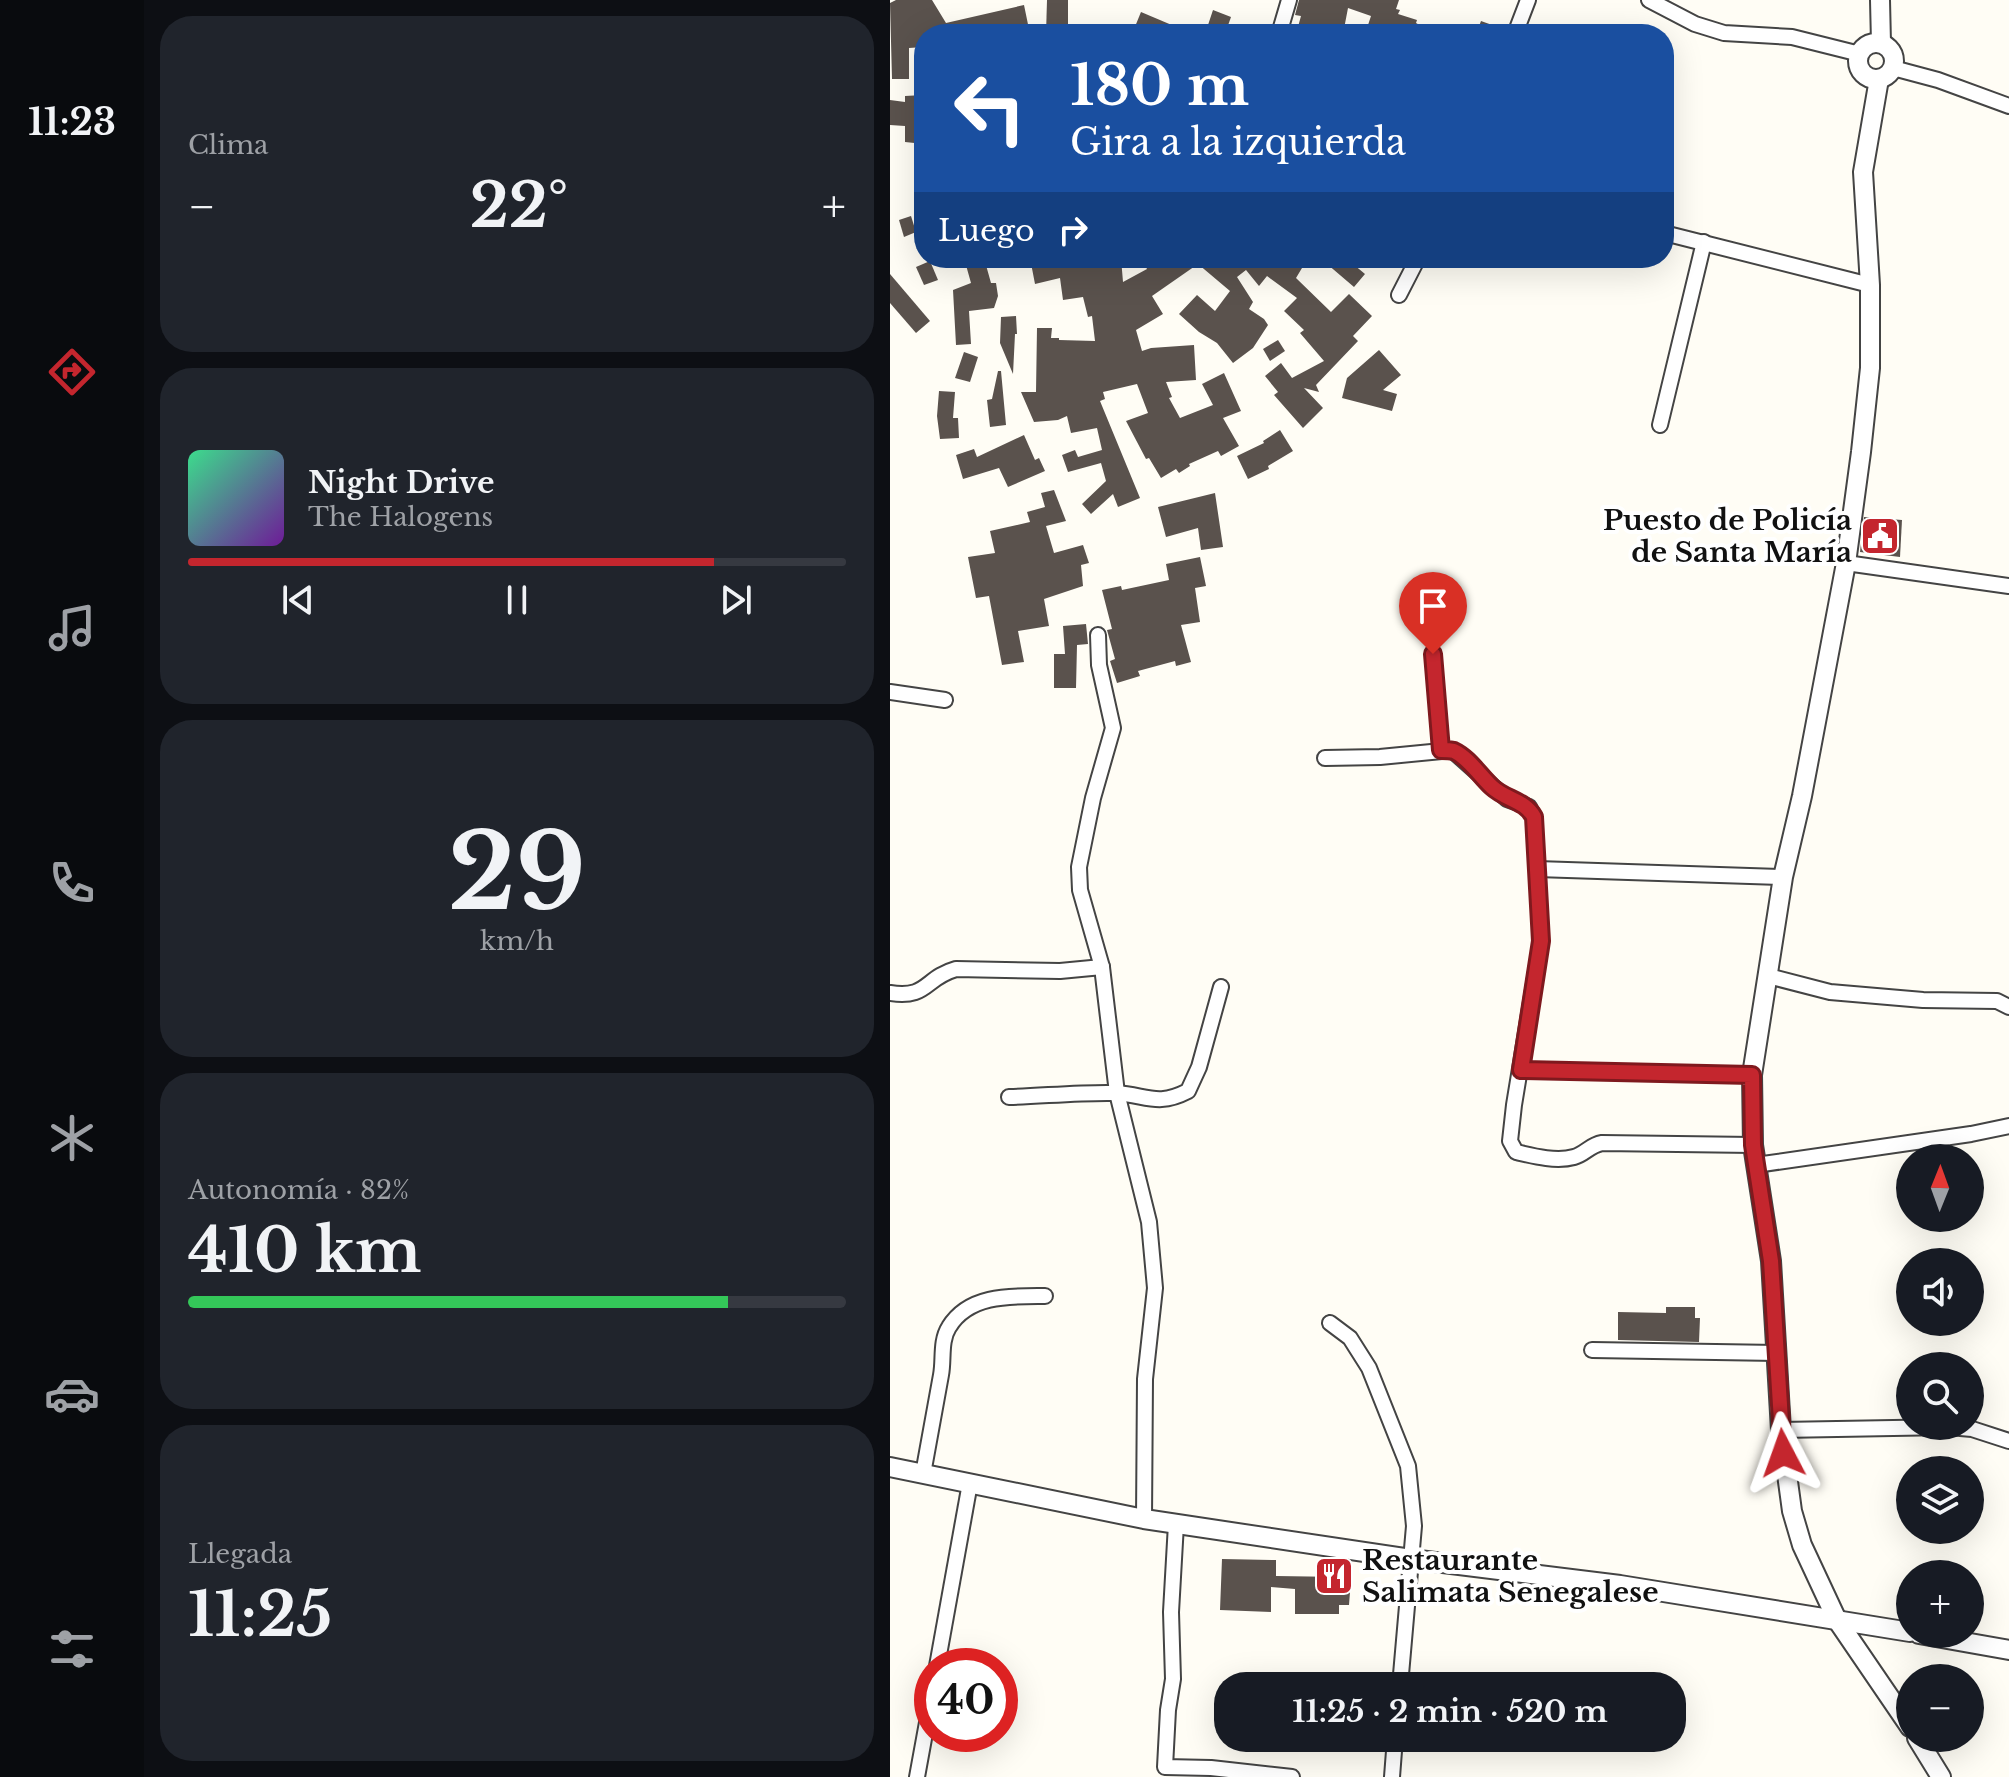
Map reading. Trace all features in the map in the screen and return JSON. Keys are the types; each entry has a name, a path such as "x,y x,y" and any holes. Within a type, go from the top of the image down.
{"street":[{"path":"1282,24 1289,0"},
{"path":"1519,24 1528,0"},
{"path":"1649,0 1695,24 1724,33 1792,37 1860,54"},
{"path":"1880,0 1881,43"},
{"path":"1896,1706 1837,1620 1802,1545 1785,1475 1771,1261 1753,1145 1752,1075 1783,877 1802,796 1846,563 1870,368 1870,285 1863,172 1886,74 1895,62 1891,50 1881,43 1868,45 1860,54 1859,66 1872,79 1886,74 1938,80 2009,106"},
{"path":"1674,235 1870,285"},
{"path":"1660,425 1704,242"},
{"path":"1399,295 1413,268"},
{"path":"1846,563 2009,586"},
{"path":"1098,635 1099,665 1113,728 1093,798 1079,867 1080,890 1102,967 1117,1093 1149,1222 1155,1288 1145,1379 1144,1519"},
{"path":"1433,654 1441,750"},
{"path":"890,692 945,700"},
{"path":"1325,758 1380,757 1452,750 1507,799 1529,807 1534,817 1541,941 1514,1105 1510,1141 1516,1152 1572,1158 1590,1146 1602,1143 1753,1145"},
{"path":"1537,869 1783,877"},
{"path":"890,993 905,996 916,994 944,972 956,969 1060,971 1102,967"},
{"path":"1768,976 1830,992 1923,1000 1997,1001 2009,1007"},
{"path":"1009,1097 1117,1093 1150,1101 1167,1100 1188,1091 1199,1067 1221,987"},
{"path":"1521,1070 1752,1075"},
{"path":"1756,1165 2009,1126"},
{"path":"923,1474 948,1327 967,1308 1003,1296 1045,1296"},
{"path":"1330,1323 1350,1338 1369,1368 1408,1466 1414,1526 1401,1672"},
{"path":"1592,1350 1777,1353"},
{"path":"1781,1430 1949,1427 1972,1429 2009,1441"},
{"path":"890,1467 1144,1519 1411,1559 1531,1573 1896,1630"},
{"path":"940,1648 970,1483"},
{"path":"1176,1524 1171,1612 1173,1679 1164,1772 1211,1768 1292,1777"},
{"path":"1984,1646 2009,1650"},
{"path":"917,1777 922,1752"},
{"path":"1392,1777 1394,1752"},
{"path":"1926,1752 1941,1777"}],"building":[{"path":"896,0 932,0 946,23 1024,5 1028,24 914,24 914,48 909,48 909,79 892,79 890,3"},
{"path":"1047,0 1068,0 1068,24 1046,24"},
{"path":"1299,0 1399,0 1398,14 1417,20 1418,24 1368,24 1371,16 1348,8 1345,24 1299,24 1301,16 1295,15"},
{"path":"1213,10 1231,17 1229,24 1208,24"},
{"path":"1141,12 1169,24 1136,24"},
{"path":"905,96 914,96 914,143 905,142 905,126 890,125 890,100 905,102"},
{"path":"911,216 914,233 904,237 899,220"},
{"path":"916,268 933,268 938,280 924,285"},
{"path":"967,268 987,268 991,283 996,283 998,296 994,308 969,311 971,344 956,345 953,290 971,283"},
{"path":"1032,268 1122,268 1123,282 1146,268 1192,268 1152,296 1163,314 1136,330 1142,351 1194,345 1196,380 1166,382 1172,397 1169,398 1180,418 1213,405 1202,384 1224,373 1241,411 1223,418 1239,446 1221,456 1218,451 1189,464 1179,473 1176,469 1161,478 1149,458 1146,459 1126,421 1148,413 1137,384 1103,392 1105,399 1100,401 1140,498 1118,507 1113,494 1091,514 1082,504 1106,481 1101,463 1068,472 1062,455 1075,450 1078,457 1102,450 1097,428 1071,433 1067,416 1034,422 1021,392 1036,392 1037,328 1052,328 1051,338 1059,340 1095,341 1092,316 1088,317 1083,297 1063,300 1060,278 1035,284"},
{"path":"1203,268 1302,268 1296,278 1331,312 1349,294 1372,316 1353,336 1358,341 1316,385 1319,392 1304,388 1323,408 1303,428 1274,395 1278,392 1265,376 1281,363 1292,378 1324,361 1300,333 1304,330 1284,311 1297,298 1267,276 1259,286 1246,270 1237,277 1253,302 1249,309 1268,325 1253,348 1233,363 1217,343 1179,314 1197,295 1215,311 1230,291"},
{"path":"1332,268 1358,268 1365,274 1354,287"},
{"path":"890,274 930,321 916,333 890,303"},
{"path":"1016,316 1013,374 1000,343 1001,317"},
{"path":"1278,340 1285,351 1270,361 1263,349"},
{"path":"1379,350 1401,375 1383,390 1397,394 1392,411 1342,398 1347,378"},
{"path":"964,352 978,357 970,382 955,378"},
{"path":"998,371 1001,371 1006,425 990,427 987,400 992,399"},
{"path":"939,391 955,392 953,418 958,418 959,438 940,439 937,416"},
{"path":"1280,430 1293,451 1268,466 1269,469 1248,479 1237,456 1264,443"},
{"path":"1024,435 1035,460 1039,458 1045,471 1008,487 999,468 963,479 956,455 974,449 977,457"},
{"path":"1054,490 1066,521 1046,526 1054,553 1083,545 1089,563 1081,565 1083,586 1044,599 1049,626 1018,631 1024,662 1002,665 989,596 976,598 968,557 995,553 990,531 1030,522 1027,512 1045,507 1041,493"},
{"path":"1215,493 1223,547 1201,550 1198,528 1166,537 1158,507"},
{"name":"Puesto de Policía de Santa María","path":"1864,517 1902,520 1900,557 1860,552"},
{"path":"1200,557 1206,586 1195,588 1200,622 1181,625 1191,662 1176,666 1175,661 1138,671 1140,676 1117,683 1110,661 1115,659 1107,630 1112,629 1102,590 1121,586 1122,590 1169,580 1166,564"},
{"path":"1086,624 1088,644 1077,645 1076,688 1054,688 1054,654 1065,654 1063,626"},
{"path":"1666,1307 1695,1307 1695,1318 1700,1318 1699,1342 1618,1340 1618,1312 1666,1313"},
{"path":"1222,1559 1276,1560 1276,1576 1342,1577 1342,1591 1350,1592 1349,1605 1339,1605 1339,1614 1295,1614 1295,1589 1271,1587 1271,1612 1220,1610"}],"place":[{"name":"Puesto de Policía de Santa María","path":"1880,536"},
{"name":"Restaurante Salimata Senegalese","path":"1334,1576"}],"route":[{"path":"1433,654 1441,750 1452,750 1466,760 1507,799 1529,807 1534,817 1541,941 1521,1070 1752,1075 1753,1145 1771,1261 1783,1453"}]}
